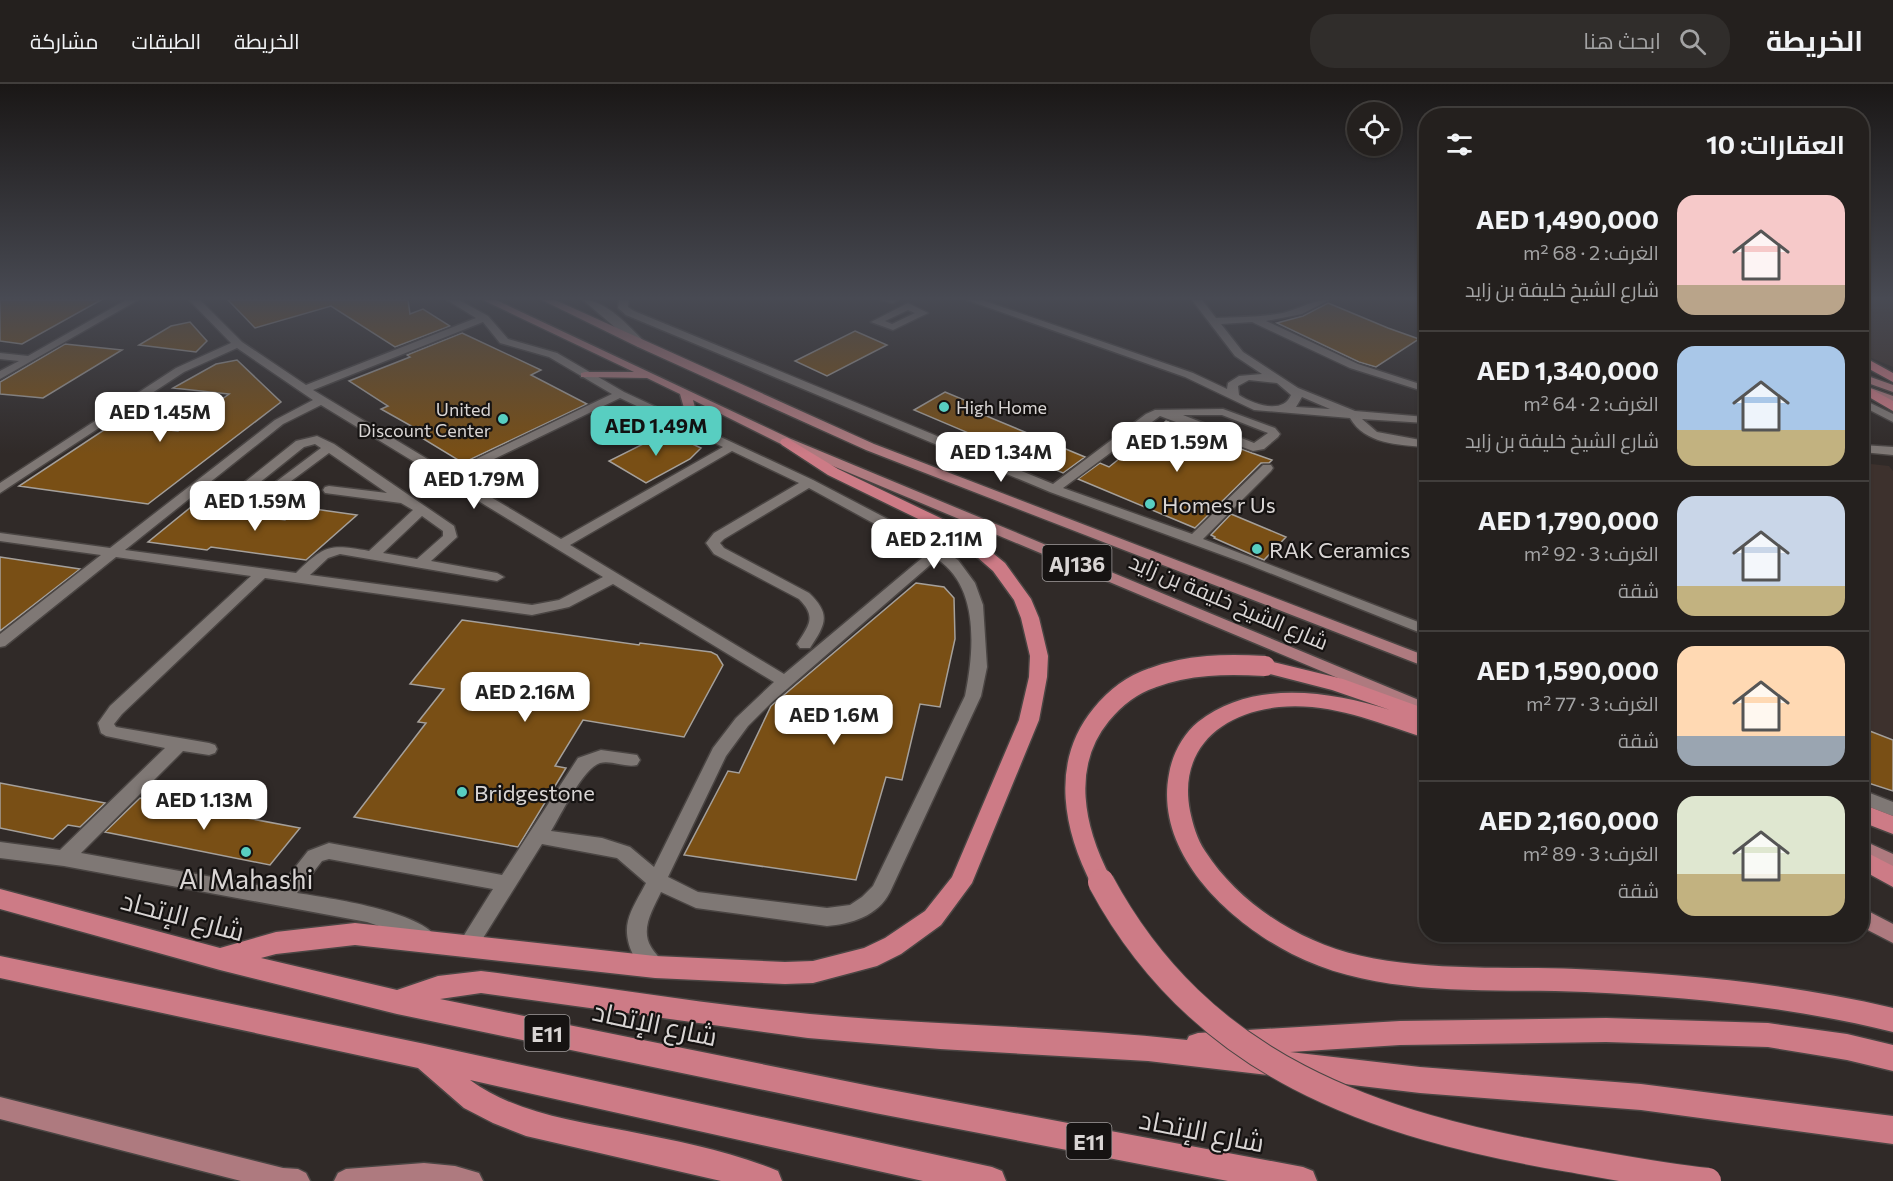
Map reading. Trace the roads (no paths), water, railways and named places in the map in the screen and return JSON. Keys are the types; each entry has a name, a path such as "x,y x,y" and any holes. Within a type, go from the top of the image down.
{"highway":[{"path":"1869,364 1893,378"},
{"path":"1869,392 1893,407"},
{"path":"220,958 276,943 329,936 380,936 466,948 655,967 785,973 813,972 868,958 914,933 949,901 961,883 1029,720 1035,699 1039,667 1036,636 1022,599 999,567 968,540 949,528 833,472 787,442"},
{"path":"1419,714 1336,684 1265,666 1218,665 1169,673 1146,680 1114,699 1101,713 1082,745 1074,778 1075,803 1095,869 1126,926 1172,982 1204,1013 1237,1039 1293,1076 1353,1104 1420,1128 1492,1146 1708,1181"},
{"path":"1419,729 1377,714 1315,700 1280,700 1245,707 1221,718 1199,732 1180,770 1177,792 1179,818 1190,845 1212,878 1231,898 1259,921 1304,948 1343,962 1434,975 1692,986 1837,1007 1893,1020"},
{"path":"1869,816 1893,825"},
{"path":"1869,863 1893,877"},
{"name":"شارع الإتحاد","path":"0,899 220,958 397,1002 875,1100 1303,1181"},
{"name":"E11","path":"0,967 992,1181"},
{"path":"397,1002 443,985 481,982 808,1026 940,1037 1148,1048 1420,1080 1641,1097 1893,1130"},
{"path":"1148,1048 1400,1033 1617,1030 1768,1035 1848,1047 1893,1058"},
{"path":"425,1057 450,1082 481,1103 506,1115 610,1142 681,1156 768,1181"}],"main road":[{"name":"شارع الشيخ خليفة بن زايد","path":"598,351 787,442 1419,707"},
{"name":"شارع الشيخ خليفة بن زايد","path":"656,351 870,447 1419,659"},
{"path":"585,375 652,376"},
{"path":"1869,380 1893,389"},
{"path":"1869,391 1893,400"},
{"path":"686,393 694,427"},
{"path":"1869,851 1893,863"},
{"path":"1869,921 1893,934"},
{"path":"0,1108 283,1180 298,1181"},
{"path":"346,1181 419,1173 447,1175 471,1181"}],"street":[{"path":"0,376 44,351"},
{"path":"0,489 180,370 222,351"},
{"path":"249,351 321,400 784,681"},
{"path":"304,389 400,351"},
{"path":"537,836 613,848 632,858 657,881 696,900 827,917 858,912 871,903 880,892 957,732 977,681 979,654 973,594 962,573 937,552 809,483 620,394 543,351"},
{"path":"722,351 1054,489 1194,540 1419,627"},
{"path":"1120,351 1189,375 1257,408 1419,420"},
{"path":"1237,351 1296,391 1354,415 1365,430 1373,435 1419,443"},
{"path":"1321,351 1346,363 1419,387"},
{"path":"1239,354 1243,379"},
{"path":"0,356 31,359"},
{"path":"1189,375 1243,379 1260,377 1281,381"},
{"path":"1234,396 1231,389 1243,379"},
{"path":"1280,409 1295,402 1296,391"},
{"path":"448,477 620,394"},
{"path":"0,642 279,422 321,400"},
{"path":"1869,406 1893,419"},
{"path":"1054,489 1154,413 1223,412 1271,430 1274,434 1260,446 1253,447 1170,414"},
{"path":"218,509 300,444 317,440 446,526 450,533 446,541 420,564"},
{"path":"561,545 733,446"},
{"path":"276,487 330,447"},
{"path":"1869,449 1893,451"},
{"path":"1194,540 1267,468"},
{"path":"805,644 814,631 818,618 810,601 719,551 713,543 718,536 809,483"},
{"path":"329,490 406,500"},
{"path":"373,555 421,510"},
{"path":"0,537 532,610 562,605 612,578"},
{"path":"299,578 322,555 333,550 497,577"},
{"path":"655,967 641,953 636,933 643,906 719,753 741,721 784,681 937,552"},
{"path":"209,749 180,742 112,732 107,729 106,723 116,710 262,573"},
{"path":"64,858 180,742"},
{"path":"466,948 584,763 601,756 631,760"},
{"path":"1869,800 1893,809"},
{"path":"0,850 64,858 385,918 418,933 433,943"},
{"path":"282,898 315,856 329,851 507,884"}],"place":[{"name":"High Home","path":"944,407"},
{"name":"United Discount Center","path":"503,419"},
{"name":"Homes r Us","path":"1150,504"},
{"name":"RAK Ceramics","path":"1257,549"},
{"name":"Bridgestone","path":"462,792"},
{"name":"Al Mahashi","path":"246,852"}]}
